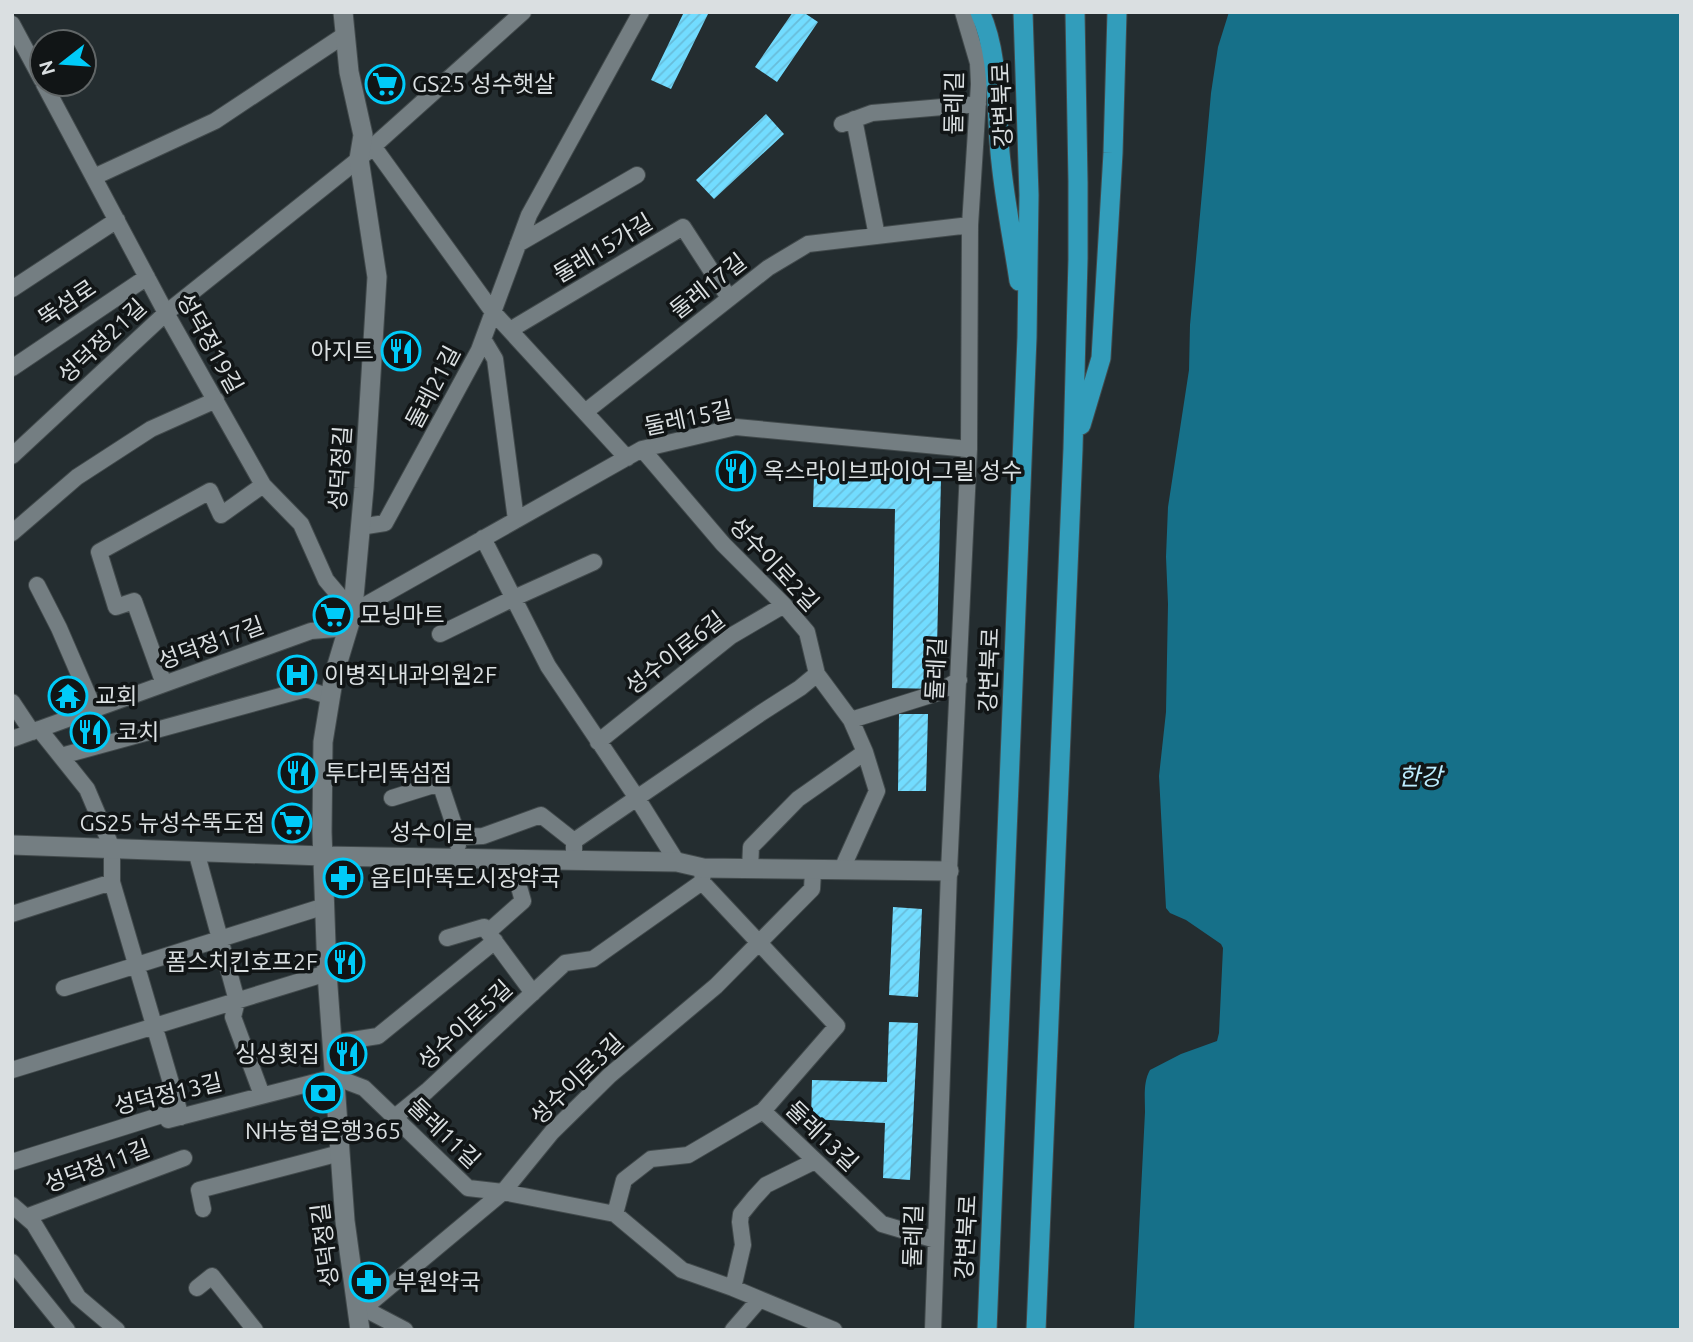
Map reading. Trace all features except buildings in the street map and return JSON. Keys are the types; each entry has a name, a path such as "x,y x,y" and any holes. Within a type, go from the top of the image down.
{"highway":[{"path":"981,12 992,50 1001,161 1027,337"},
{"name":"강변북로","path":"987,1330 1027,337 1029,195 1023,12"},
{"path":"1036,1330 1073,449 1078,220 1075,12"},
{"path":"1073,449 1101,358 1113,153 1117,12"}],"street":[{"name":"성덕정길","path":"344,12 349,72 366,152 377,277 360,527 350,620 334,675 323,742 323,856 327,973 345,1221 360,1317"},
{"name":"성덕정21길","path":"12,456 166,313 366,152 523,12"},
{"name":"둘레21길","path":"360,527 385,523 473,362 529,215 641,12"},
{"name":"둘레길","path":"933,1330 949,870 969,449 970,225 978,104 978,62 963,12"},
{"name":"성덕정19길","path":"12,24 28,54"},
{"path":"94,177 215,121 346,34"},
{"name":"성덕정19길","path":"52,98 166,313 263,485 301,524 326,580 350,620"},
{"path":"877,236 848,121 872,113 978,104"},
{"path":"366,152 493,312 627,458"},
{"path":"519,244 637,175"},
{"name":"뚝섬로","path":"12,289 117,220"},
{"name":"둘레17길","path":"584,412 768,268 808,244 970,225"},
{"name":"둘레15가길","path":"510,330 683,228 729,298"},
{"name":"뚝섬로","path":"12,368 147,277"},
{"path":"483,340 495,359 516,520"},
{"path":"12,533 77,477 151,429 216,400"},
{"name":"둘레15길","path":"350,620 484,538 642,449 736,427 969,449"},
{"name":"성수이로2길","path":"642,449 723,544 807,632 817,674 851,720 865,752 877,791 841,871"},
{"path":"164,684 134,601 116,607 99,552 210,491 221,515 263,485"},
{"path":"484,538 548,666 677,862"},
{"path":"440,634 594,562"},
{"path":"37,585 94,709"},
{"name":"성수이로6길","path":"598,741 731,636 784,605"},
{"name":"성덕정17길","path":"12,739 311,631 350,620"},
{"path":"458,837 483,836 541,815 574,851 637,798 817,674"},
{"path":"851,720 937,693 959,680"},
{"path":"61,756 306,689 331,697"},
{"path":"12,702 87,789 113,848 112,881 181,1117"},
{"path":"750,869 751,847 798,799 865,752"},
{"path":"392,797 440,783 458,837 457,858"},
{"name":"성수이로","path":"12,845 323,856 511,859 574,851 677,862 703,875 750,869 949,870"},
{"path":"196,851 237,1001 233,1017 262,1095"},
{"path":"332,1043 378,1036 491,936 523,901 511,859"},
{"name":"성수이로3길","path":"360,1317 503,1192 552,1132 610,1074 716,986 760,943 812,890 813,870"},
{"name":"성수이로5길","path":"394,1117 427,1091 565,963 593,959 703,875"},
{"name":"둘레13길","path":"703,875 760,943 837,1026 763,1111 882,1224 936,1240"},
{"path":"12,914 112,881"},
{"path":"64,988 325,906"},
{"path":"447,938 484,927 491,936"},
{"name":"성수이로5길","path":"491,936 533,993"},
{"path":"12,1070 327,973"},
{"name":"둘레11길","path":"335,1077 364,1087 467,1188 503,1192 615,1214 682,1270 834,1330"},
{"name":"성덕정13길","path":"12,1162 165,1114 168,1120 335,1077"},
{"path":"615,1214 624,1180 651,1159 688,1154 763,1111"},
{"path":"203,1209 199,1190 340,1153"},
{"name":"성덕정11길","path":"26,1217 184,1158"},
{"path":"733,1289 743,1245 741,1214 766,1185 816,1161"},
{"name":"성덕정11길","path":"12,1205 34,1224 78,1297 117,1330"},
{"path":"12,1262 67,1330"},
{"path":"197,1287 212,1276 255,1330"},
{"path":"733,1330 759,1300"},
{"path":"360,1317 405,1330"}],"water":[{"name":"한강","path":"1229,12 1681,12 1681,1330 1134,1330 1146,1080 1150,1070 1181,1054 1217,1041 1219,1033 1223,948 1221,944 1166,908 1159,776 1166,712 1168,507 1189,370 1190,325 1211,93 1218,47"}],"place":[{"name":"GS25 성수햇살","path":"385,84"},
{"name":"아지트","path":"401,351"},
{"name":"옥스라이브파이어그릴 성수","path":"736,471"},
{"name":"모닝마트","path":"333,615"},
{"name":"이병직내과의원2F","path":"297,675"},
{"name":"교회","path":"68,696"},
{"name":"코치","path":"90,732"},
{"name":"투다리뚝섬점","path":"298,773"},
{"name":"GS25 뉴성수뚝도점","path":"292,823"},
{"name":"옵티마뚝도시장약국","path":"343,878"},
{"name":"폼스치킨호프2F","path":"345,962"},
{"name":"싱싱횟집","path":"347,1054"},
{"name":"NH농협은행365","path":"323,1093"},
{"name":"부원약국","path":"369,1282"}]}
